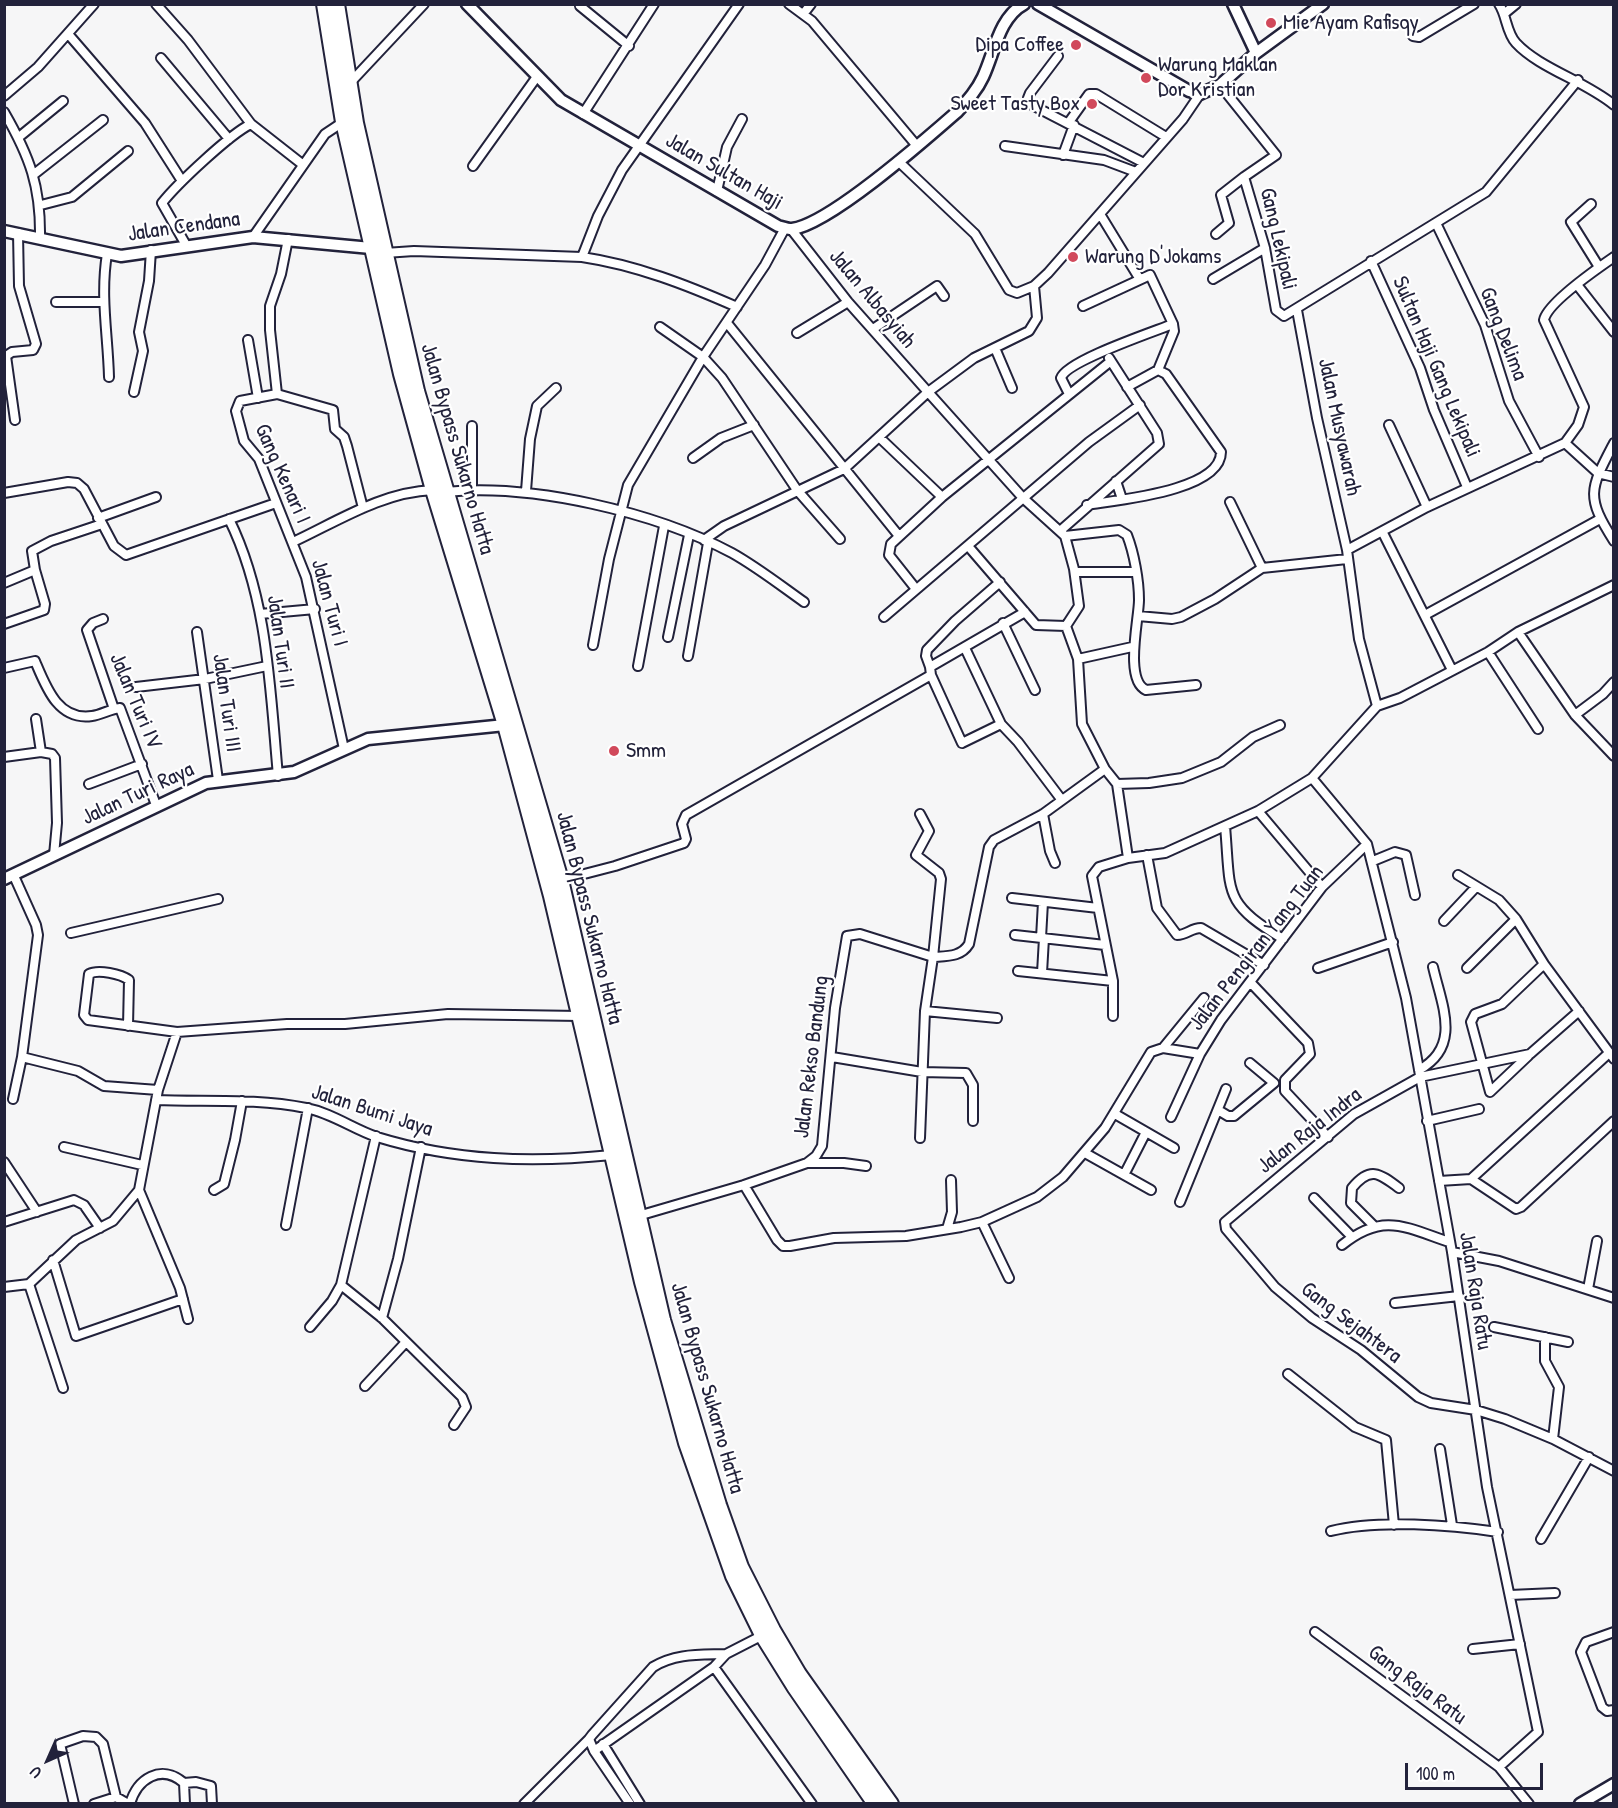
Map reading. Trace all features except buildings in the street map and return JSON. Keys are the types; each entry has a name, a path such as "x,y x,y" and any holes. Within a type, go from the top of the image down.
{"highway":[{"name":"Jalan Bypass Sukarno Hatta","path":"324,4 343,122 401,374 515,717 561,880 666,1331 719,1505 768,1633 795,1688 875,1803"},
{"name":"Jalan Bypass Sukarno Hatta","path":"337,4 349,84 439,491 505,725 581,1016 663,1365 686,1443 733,1575 768,1633 891,1803"}],"street":[{"path":"4,96 39,68 94,4"},
{"path":"156,4 188,40 251,124 302,164"},
{"path":"349,84 424,4"},
{"name":"Jalan Sultan Haji","path":"467,4 536,78 561,100 717,191 788,228 816,220 917,146 972,96 1007,19 1023,4"},
{"path":"582,257 608,194 739,4"},
{"path":"789,4 804,13 917,146"},
{"path":"804,13 811,4"},
{"path":"1038,4 1189,92 1200,94"},
{"path":"1233,4 1256,53"},
{"path":"898,161 975,234 1011,292 1017,293 1034,286 1166,138 1200,94 1220,85 1256,53 1323,4"},
{"path":"1413,36 1419,37 1474,4"},
{"path":"1499,4 1505,13 1510,35 1523,50 1612,101"},
{"path":"1505,13 1516,4"},
{"path":"580,6 628,46"},
{"path":"584,114 651,6"},
{"path":"69,35 134,109 182,181"},
{"path":"1058,56 1028,98 1032,105 1143,162"},
{"path":"161,58 229,139"},
{"path":"473,166 536,78"},
{"path":"1295,311 1371,261 1486,192 1578,80"},
{"name":"Gang Lekipali","path":"1220,85 1276,155 1245,177 1265,248 1276,310 1284,316 1295,311"},
{"path":"1063,155 1071,124 1089,94 1096,94 1166,138"},
{"path":"19,137 63,100"},
{"path":"4,112 19,137 33,175 41,205 40,239"},
{"path":"717,191 728,147 742,119"},
{"path":"33,175 103,120"},
{"path":"253,237 325,134 343,122"},
{"path":"186,245 162,204 182,181 229,139 251,124"},
{"path":"1005,146 1116,163 1136,172"},
{"path":"41,205 66,200 78,194 128,151"},
{"path":"1216,234 1229,223 1221,195 1245,177"},
{"path":"1591,204 1571,222 1599,267"},
{"path":"1100,214 1139,278"},
{"name":"Gang Delima","path":"1436,224 1485,325 1509,401 1539,457"},
{"path":"593,645 620,511 628,485 703,357 788,228"},
{"name":"Jalan Albasyiah","path":"788,228 848,302 1023,498 1063,533"},
{"name":"Jalan Cendana","path":"4,231 121,256 253,237 371,248"},
{"path":"15,420 6,356 12,352 33,350 36,344 19,286 18,233"},
{"name":"Gang Kenari I","path":"288,239 281,274 270,306 270,330 277,394 240,401 236,411 244,441 258,459 293,542"},
{"path":"1213,279 1265,248"},
{"path":"134,392 144,351 139,332 149,281 151,250"},
{"path":"385,253 414,251 582,257 606,261 682,284 736,307"},
{"path":"107,254 102,283 102,302 107,334 109,377"},
{"path":"1137,616 1172,619 1181,617 1215,599 1262,568 1347,555 1427,507 1565,443 1578,425 1584,407 1544,320 1545,315 1555,303 1614,257"},
{"name":"Sultan Haji Gang Lekipali","path":"1371,261 1420,368 1434,410 1467,487"},
{"path":"1083,306 1126,287 1139,278 1152,276 1174,331 1158,370 1127,387"},
{"path":"873,329 937,286 944,296"},
{"path":"688,656 706,541 724,526 844,469 928,392 974,358 1023,335 1037,323 1034,286"},
{"path":"1578,286 1614,332"},
{"path":"56,302 102,302"},
{"path":"797,333 848,302"},
{"name":"Jalan Musyawarah","path":"1295,311 1347,555 1359,639 1377,706"},
{"path":"727,323 899,536"},
{"path":"1070,394 1063,383 1062,374 1105,350 1173,324"},
{"path":"660,327 703,357 722,378 797,490 840,539"},
{"path":"248,340 258,398"},
{"path":"995,348 1012,388"},
{"path":"1063,533 1087,505 1159,444 1157,434 1105,350"},
{"path":"916,589 889,555 891,544 942,497 1111,361"},
{"path":"1087,505 1160,493 1202,478 1214,470 1221,460 1221,452 1166,374 1158,370"},
{"path":"526,491 530,439 537,405 556,388"},
{"path":"277,394 333,410 334,428 344,437 363,507"},
{"path":"884,617 1089,442 1140,405"},
{"path":"693,458 721,438 753,425"},
{"path":"1389,425 1427,507"},
{"path":"472,426 472,489"},
{"path":"880,438 942,497"},
{"path":"1565,443 1598,473 1614,477"},
{"path":"1614,443 1598,473 1593,500 1600,519 1614,541"},
{"path":"1116,481 1122,499"},
{"path":"4,493 74,482 84,489 114,546 123,554 129,555 276,503"},
{"name":"Jalan Turi I","path":"344,749 315,609 293,542 363,507 398,494 472,489 526,491 620,511 706,541 750,564 804,602"},
{"path":"4,624 44,610 45,604 32,551 156,497"},
{"path":"1230,502 1262,568"},
{"name":"Jalan Turi II","path":"229,519 245,554 260,614 278,776"},
{"path":"1425,615 1600,519"},
{"path":"638,666 664,526"},
{"path":"1063,533 1124,531 1129,538 1139,598 1132,647 1141,688 1146,690 1196,685"},
{"path":"1063,533 1075,572 1078,606 1066,626"},
{"path":"1383,533 1452,670"},
{"path":"668,638 689,535"},
{"path":"968,546 1038,627 1066,626"},
{"path":"4,582 35,570"},
{"path":"1075,572 1135,572"},
{"path":"1000,582 955,621 927,650 926,656 962,743 1001,724"},
{"path":"1113,1016 1113,981 1092,876 1099,867 1128,858 1165,853 1258,812 1312,778 1377,706 1400,698 1488,652 1518,632 1614,585"},
{"path":"260,614 315,609"},
{"path":"561,880 615,866 684,843 686,839 682,824 686,815 931,671 1003,623 1025,612"},
{"name":"Jalan Turi IV","path":"103,619 93,623 87,630 114,709 121,709 156,805"},
{"path":"1003,623 1035,690"},
{"path":"1066,626 1078,659 1082,723 1105,769 1117,784 1128,858"},
{"name":"Jalan Turi III","path":"197,632 218,780"},
{"path":"1518,632 1575,715 1614,756"},
{"path":"1078,659 1132,647"},
{"path":"965,648 1001,724 1018,742 1061,800"},
{"path":"1488,652 1538,729"},
{"path":"4,668 35,661 62,710 72,715 93,716 114,709"},
{"path":"136,687 205,679 267,666"},
{"path":"1575,715 1603,694 1614,682"},
{"path":"36,719 41,752"},
{"name":"Jalan Turi Raya","path":"9,878 196,786 218,780 278,776 305,769 368,739 505,725"},
{"path":"1117,784 1149,783 1182,778 1221,762 1253,737 1280,725"},
{"path":"4,757 41,752 52,754 55,758 57,823 54,855"},
{"path":"89,784 142,764"},
{"path":"933,957 957,955 965,951 969,944 989,848 994,840 1042,814 1105,769"},
{"name":"Jalan Raja Ratu","path":"1312,778 1368,844 1423,1074 1427,1121 1452,1252 1487,1487 1538,1732 1499,1767"},
{"path":"1258,812 1322,887"},
{"path":"920,814 929,831 916,855 939,873 941,879 926,1011 920,1138"},
{"path":"1042,814 1055,863"},
{"path":"1225,826 1232,892 1236,903 1254,921 1283,939"},
{"name":"Jalan Pengiran Yang Tuan","path":"1163,1048 1200,1054 1221,1020 1322,887 1368,844"},
{"path":"1373,861 1395,852 1406,855 1415,895"},
{"path":"1146,855 1157,908 1173,932 1184,935 1193,928 1201,928 1264,965"},
{"path":"1458,875 1499,900 1516,920 1544,964 1611,1056 1471,1179"},
{"path":"9,878 36,925 38,935 22,1057 13,1099"},
{"path":"1444,921 1476,887"},
{"path":"1012,898 1098,908"},
{"path":"71,933 218,899"},
{"path":"1042,973 1043,902"},
{"path":"1467,968 1516,920"},
{"name":"Jalan Rekso Bandung","path":"638,1216 744,1185 807,1163 816,1156 822,1146 835,1008 847,936 860,934 933,957"},
{"path":"1015,935 1106,945"},
{"path":"1317,968 1393,942"},
{"path":"1544,964 1502,1004 1472,1017 1480,1063 1490,1092 1579,1011"},
{"path":"1423,1074 1443,1050 1446,1040 1442,1006 1432,967"},
{"path":"1018,971 1113,981"},
{"path":"128,1026 129,980 102,973 88,974 86,1019 128,1026 177,1032 287,1024 345,1024 448,1014 581,1016"},
{"path":"1251,983 1310,1047 1305,1060 1285,1083 1285,1091 1328,1137"},
{"path":"744,1185 766,1224 783,1246 834,1238 906,1236 982,1222 1037,1197 1063,1177 1115,1114 1145,1059 1155,1050 1163,1048 1204,998"},
{"path":"926,1011 997,1018"},
{"path":"177,1032 158,1090 139,1190 183,1299 188,1319"},
{"path":"1171,1117 1200,1054"},
{"path":"1423,1074 1530,1054"},
{"path":"22,1057 78,1071 104,1086 158,1090"},
{"path":"831,1057 922,1072 966,1073 973,1085 973,1121"},
{"path":"1250,1063 1274,1083"},
{"name":"Jalan Raja Indra","path":"1226,1229 1228,1217 1354,1114 1423,1074"},
{"path":"1218,1110 1228,1116 1234,1116 1274,1083 1285,1083"},
{"path":"1180,1202 1226,1089"},
{"name":"Jalan Bumi Jaya","path":"156,1100 242,1101 308,1108 325,1112 376,1136 472,1158 531,1161 612,1155"},
{"path":"214,1190 221,1187 225,1178 242,1101"},
{"path":"286,1225 308,1108"},
{"path":"1427,1121 1479,1109"},
{"path":"1115,1114 1174,1148"},
{"path":"1439,1180 1471,1179 1516,1209 1521,1207 1614,1121"},
{"path":"1124,1175 1146,1132"},
{"path":"309,1327 332,1301 341,1285 376,1136"},
{"path":"64,1147 142,1165"},
{"path":"382,1318 398,1260 422,1147"},
{"path":"1085,1153 1151,1190"},
{"path":"4,1162 37,1212"},
{"path":"807,1163 837,1162 866,1166"},
{"path":"1373,1225 1351,1203 1352,1188 1365,1176 1375,1173 1382,1174 1399,1188"},
{"path":"946,1229 952,1212 951,1180"},
{"path":"4,1287 29,1284 76,1240 118,1216 139,1190"},
{"path":"1314,1198 1352,1237"},
{"path":"4,1222 74,1200 84,1205 100,1228"},
{"path":"982,1222 1009,1278"},
{"path":"1342,1245 1373,1225 1399,1226 1449,1242"},
{"name":"Gang Sejahtera","path":"1226,1229 1275,1287 1312,1318 1361,1350 1418,1397 1431,1404 1476,1410 1553,1439 1614,1471"},
{"path":"1588,1289 1597,1240"},
{"path":"1452,1252 1500,1261 1614,1298"},
{"path":"53,1260 76,1336 183,1299"},
{"path":"29,1284 63,1388"},
{"path":"341,1285 382,1318 466,1402 454,1425"},
{"path":"1395,1303 1459,1296"},
{"path":"1494,1327 1568,1342"},
{"path":"1545,1337 1544,1357 1559,1387 1553,1439"},
{"path":"365,1386 406,1342"},
{"path":"1288,1374 1355,1427 1386,1440 1394,1525"},
{"path":"1440,1449 1452,1526"},
{"path":"1541,1539 1588,1457"},
{"path":"1331,1531 1346,1527 1394,1525 1452,1526 1498,1533"},
{"path":"1510,1595 1554,1593"},
{"name":"Gang Raja Ratu","path":"1315,1632 1499,1767"},
{"path":"1614,1632 1586,1642 1581,1652 1602,1707 1607,1711 1614,1710"},
{"path":"594,1751 714,1667 726,1654 768,1633"},
{"path":"1473,1649 1520,1644"},
{"path":"524,1803 589,1739 632,1689 659,1663 682,1656 726,1654"},
{"path":"714,1667 812,1803"},
{"path":"74,1803 60,1744 83,1736 96,1737 103,1744 116,1797"},
{"path":"589,1739 594,1751 630,1803"},
{"path":"603,1744 640,1803"},
{"path":"1499,1767 1529,1803"},
{"path":"94,1803 116,1797 129,1803 142,1780 152,1775 178,1778 184,1783 196,1782 211,1786 212,1803"},
{"path":"184,1783 185,1803"},
{"path":"1580,1803 1614,1784"}],"place":[{"name":"Mie Ayam Rafisqy","path":"1271,23"},
{"name":"Dipa Coffee","path":"1076,45"},
{"name":"Warung Maklan Dor Kristian","path":"1146,78"},
{"name":"Sweet Tasty Box","path":"1092,104"},
{"name":"Warung D'Jokams","path":"1073,257"},
{"name":"Smm","path":"614,751"}]}
